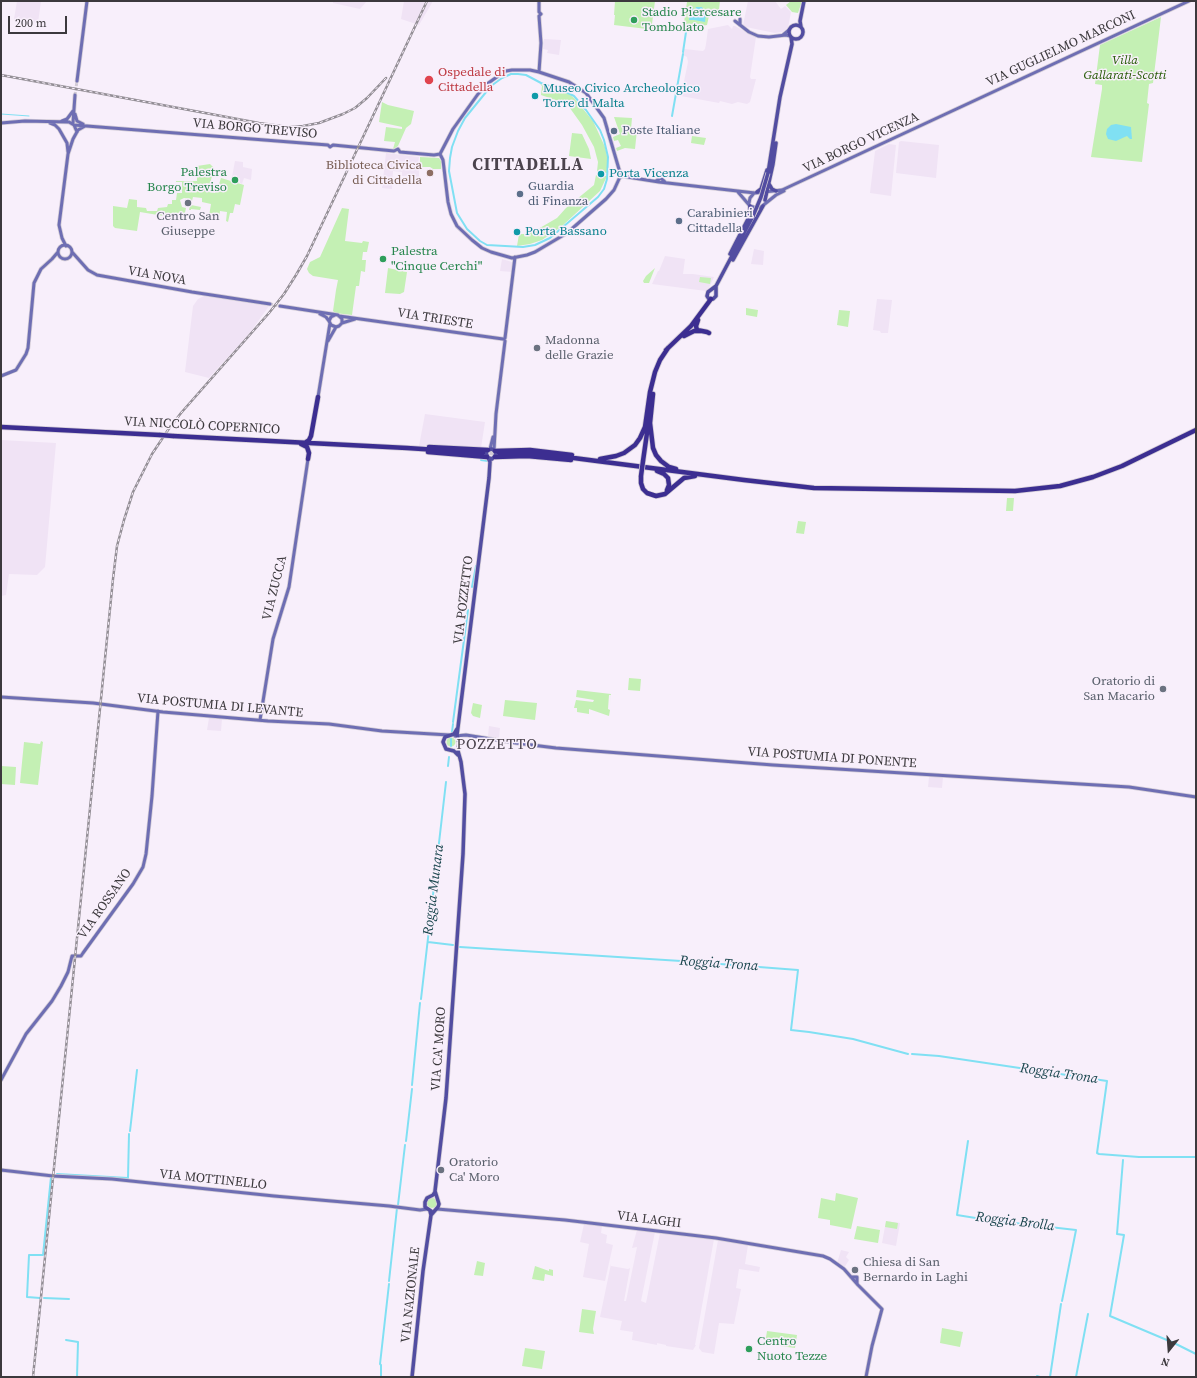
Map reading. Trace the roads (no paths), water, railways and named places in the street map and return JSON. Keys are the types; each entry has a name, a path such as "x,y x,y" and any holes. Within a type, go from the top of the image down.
{"highway":[{"path":"660,355 691,326 709,298"},
{"path":"702,310 696,326 698,330 702,331"},
{"path":"494,458 523,456 565,460 607,458 628,451 637,442 645,427 650,392 660,360 669,347 687,334 694,331 709,333"},
{"path":"654,377 641,476 641,483 645,491 651,494 665,494 680,480 687,477 696,476 725,480 744,480"},
{"path":"654,377 650,426 652,444 656,455 665,464 674,469 722,478"},
{"path":"304,443 310,439 313,430 318,396"},
{"name":"VIA NICCOLÒ COPERNICO","path":"1,427 407,448"},
{"path":"313,430 316,440 340,444"},
{"path":"496,451 585,459 722,478 794,486 834,489 997,491 1042,489 1076,482 1108,472 1196,430"},
{"path":"281,442 306,446 308,451 308,459"},
{"path":"308,459 311,447 319,443"},
{"path":"407,448 436,447 489,449"},
{"path":"407,448 483,454"},
{"path":"407,448 438,454 488,458"},
{"path":"496,451 514,449 544,451 566,453 585,459"},
{"path":"615,463 664,474 668,478 669,485 666,491 661,495"}],"main road":[{"path":"716,286 764,204 768,192 775,152 780,97 792,44 789,30 794,25 804,1"},
{"path":"789,57 795,42 803,34 800,20 801,11"},
{"path":"794,25 801,28"},
{"path":"791,37 798,39"},
{"path":"713,291 715,297 709,298 707,293 713,291 716,286 753,216 761,197 768,173 777,122"},
{"path":"757,192 761,189 763,184 777,122"},
{"path":"769,184 772,189 776,191"},
{"path":"721,277 749,219 749,204"},
{"path":"489,449 496,451 494,458 488,458 486,453 489,449"},
{"name":"VIA POZZETTO","path":"457,747 455,737 459,727 489,478 490,462 488,458"},
{"name":"VIA POZZETTO","path":"489,478 494,458"},
{"name":"VIA POZZETTO","path":"444,740 455,737"},
{"path":"444,740 445,747 452,750 459,756"},
{"path":"452,750 457,747 459,756"},
{"name":"VIA CA' MORO","path":"439,1204 435,1191 446,1093 460,907 466,802 459,756"},
{"path":"435,1191 425,1200 429,1209 439,1204"},
{"path":"431,1196 437,1199"},
{"name":"VIA NAZIONALE","path":"413,1376 423,1271 431,1215 429,1209"}],"street":[{"path":"77,81 87,1"},
{"path":"539,1 541,41 539,72"},
{"name":"VIA GUGLIELMO MARCONI","path":"942,116 1189,1"},
{"path":"740,19 740,25"},
{"path":"735,22 749,32 758,36 769,37 781,35 791,37"},
{"path":"781,35 789,30"},
{"path":"530,70 539,72 569,82 581,89 589,97 604,118 621,175 614,190 567,232 535,252 512,258 496,254 482,248 457,226 451,214 448,202 443,160 440,154 453,130 487,84 506,71 530,70"},
{"path":"60,132 62,125 67,123 73,111 75,95"},
{"path":"48,122 66,120 73,111"},
{"path":"73,111 76,129 75,135"},
{"path":"73,111 77,121 85,125"},
{"name":"VIA BORGO VICENZA","path":"764,204 776,194 788,188 942,116"},
{"path":"43,122 55,125 64,138 69,139 75,135 80,128 91,126"},
{"path":"1,123 48,122 74,124"},
{"name":"VIA BORGO TREVISO","path":"74,124 328,145 329,142 331,142 333,145 394,151 397,154 400,152 434,155 440,154"},
{"name":"VIA NOVA","path":"68,154 75,135"},
{"name":"VIA NOVA","path":"61,247 59,225 68,154 67,143 64,138"},
{"name":"VIA BORGO TREVISO","path":"434,155 441,158"},
{"name":"VIA BORGO VICENZA","path":"621,175 757,192 776,191 788,188"},
{"path":"735,190 740,193 749,204 756,208 764,204 764,196 757,192 750,198 749,204"},
{"name":"VIA NOVA","path":"61,235 66,246 70,247 72,252 88,270 97,275 270,304"},
{"path":"1,376 16,370 26,354 28,348 34,284 41,269 49,262 61,247 66,246"},
{"path":"58,252 60,258"},
{"path":"70,257 72,252"},
{"path":"489,449 492,445 496,421 504,340 511,298 515,257"},
{"path":"49,262 60,258 77,258"},
{"name":"VIA TRIESTE","path":"280,306 504,340"},
{"path":"311,311 322,314 332,326 336,327"},
{"path":"318,396 330,317 337,315 342,319 342,323 340,326 336,327 326,345"},
{"name":"VIA TRIESTE","path":"342,323 364,319"},
{"path":"496,421 496,451"},
{"name":"VIA ZUCCA","path":"260,720 273,639 289,586 308,459"},
{"name":"VIA POSTUMIA DI LEVANTE","path":"1,697 94,703 158,711 260,720 329,724 382,731 437,734 455,737"},
{"name":"VIA ROSSANO","path":"1,1080 26,1034 52,1001 61,986 68,972 72,956 81,956 134,884 143,867 146,854 152,796 158,711"},
{"path":"459,727 461,733 465,735"},
{"path":"437,734 442,736 444,740"},
{"path":"455,737 465,735"},
{"name":"VIA POSTUMIA DI PONENTE","path":"465,735 556,748 773,765 1129,787 1196,796"},
{"name":"VIA MOTTINELLO","path":"1,1170 53,1176 112,1179 274,1196 429,1209"},
{"path":"439,1204 443,1209"},
{"name":"VIA LAGHI","path":"429,1209 443,1209 520,1217 530,1216 716,1238 811,1253 830,1259 844,1269 882,1309 866,1377"}],"water":[{"path":"696,7 702,7 703,13 706,13 705,22 689,20 691,8 695,11"},
{"path":"1116,124 1131,127 1132,139 1127,136 1116,141 1108,139 1106,134 1107,129 1111,125"}],"waterway":[{"name":"Roggia Munara","path":"683,52 686,32"},
{"name":"Roggia Munara","path":"672,116 683,54"},
{"path":"511,74 526,75 541,83 574,96 600,130 608,157 607,179 604,189 598,197 550,238 535,245 523,247 487,245 480,241 467,229 457,213 449,171 452,147 465,118 491,86 502,78 511,74"},
{"path":"1,114 29,116"},
{"name":"Roggia Munara","path":"481,460 488,461"},
{"name":"Roggia Munara","path":"472,587 476,566"},
{"name":"Roggia Munara","path":"453,722 468,610"},
{"name":"Roggia Munara","path":"452,732 453,724"},
{"name":"Roggia Munara","path":"451,739 451,746"},
{"name":"Roggia Munara","path":"448,766 449,757"},
{"name":"Roggia Munara","path":"421,999 446,782"},
{"name":"Roggia Trona","path":"428,942 453,945"},
{"name":"Roggia Trona","path":"460,947 798,970 791,1030 853,1039 908,1054"},
{"name":"Roggia Munara","path":"412,1085 420,1003"},
{"name":"Roggia Trona","path":"912,1054 939,1056 1107,1081 1097,1153 1139,1157 1196,1157"},
{"path":"130,1131 137,1070"},
{"name":"Roggia Munara","path":"406,1141 412,1089"},
{"path":"57,1174 128,1178 129,1134"},
{"name":"Roggia Brolla","path":"968,1141 957,1215 1076,1230 1062,1301"},
{"name":"Roggia Munara","path":"398,1205 405,1145"},
{"path":"1123,1160 1117,1234 1124,1235 1110,1316 1196,1354"},
{"path":"40,1298 27,1297 29,1255 43,1255 51,1177"},
{"name":"Roggia Munara","path":"389,1281 397,1208"},
{"name":"Roggia Munara","path":"381,1377 380,1364 389,1284"},
{"path":"44,1298 69,1299"},
{"name":"Roggia Brolla","path":"1050,1377 1061,1304"},
{"path":"1076,1377 1088,1314"},
{"path":"66,1340 78,1342 77,1377"}],"tunnel":[{"path":"75,95 77,81"},
{"path":"270,304 280,306"},
{"path":"483,453 499,453"}],"railway":[{"path":"33,1377 113,579 117,546 124,520 133,492 152,454 168,430 181,413 269,313 284,294 296,275 307,256 427,1"},
{"path":"1,75 259,123 288,127 319,123 343,114 355,108 367,98 386,78"}],"place":[{"name":"Stadio Piercesare Tombolato","path":"634,20"},
{"name":"Ospedale di Cittadella","path":"429,80"},
{"name":"Museo Civico Archeologico Torre di Malta","path":"535,96"},
{"name":"Poste Italiane","path":"614,131"},
{"name":"Biblioteca Civica di Cittadella","path":"430,173"},
{"name":"Porta Vicenza","path":"601,174"},
{"name":"Palestra Borgo Treviso","path":"235,180"},
{"name":"Guardia di Finanza","path":"520,194"},
{"name":"Centro San Giuseppe","path":"188,203"},
{"name":"Carabinieri Cittadella","path":"679,221"},
{"name":"Porta Bassano","path":"517,232"},
{"name":"Palestra \"Cinque Cerchi\"","path":"383,259"},
{"name":"Madonna delle Grazie","path":"537,348"},
{"name":"Oratorio di San Macario","path":"1163,689"},
{"name":"Oratorio Ca' Moro","path":"441,1170"},
{"name":"Chiesa di San Bernardo in Laghi","path":"855,1270"},
{"name":"Centro Nuoto Tezze","path":"749,1349"}],"district":[{"name":"CITTADELLA","path":"528,166"},
{"name":"POZZETTO","path":"497,745"}],"park label":[{"name":"Villa Gallarati-Scotti","path":"1125,68"}]}
